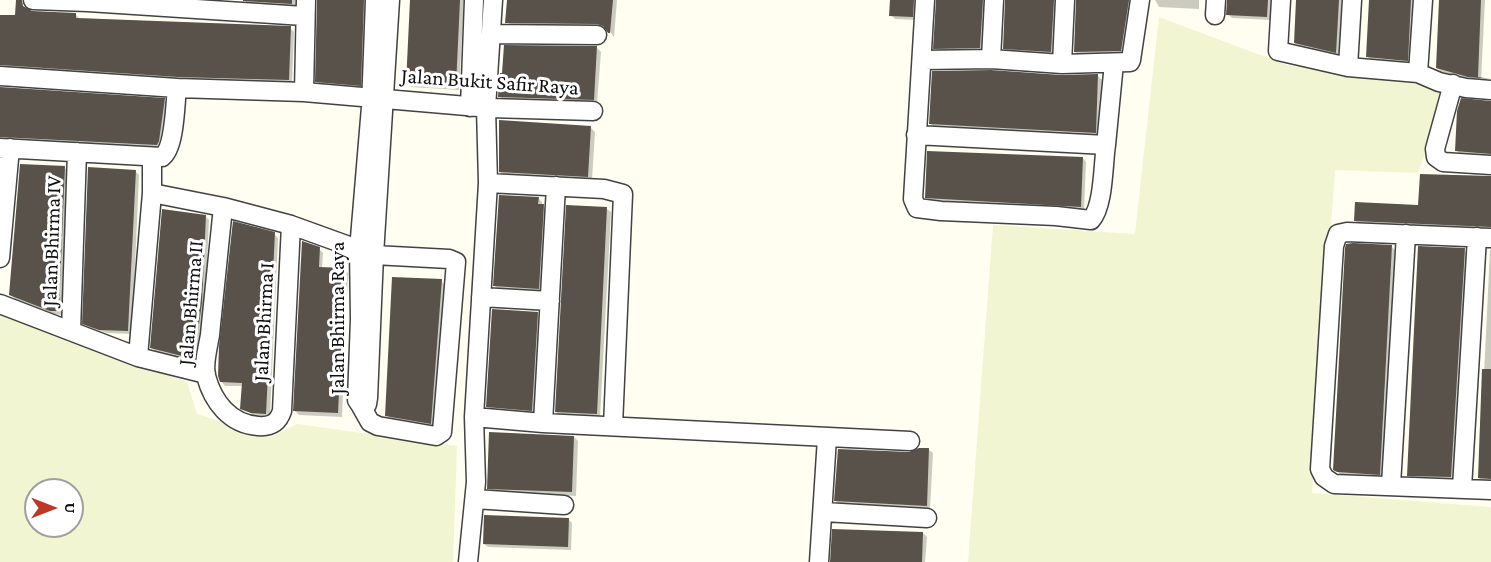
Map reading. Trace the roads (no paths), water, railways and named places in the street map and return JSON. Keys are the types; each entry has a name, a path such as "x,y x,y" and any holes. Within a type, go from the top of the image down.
{"street":[{"path":"33,0 305,8 304,92"},
{"path":"375,0 377,98"},
{"path":"377,98 390,0"},
{"path":"468,562 475,499 474,417 488,183 478,107 474,0"},
{"path":"478,107 491,34 493,0"},
{"path":"925,0 913,199 915,206 919,209 1056,216 1089,220 1094,216 1099,200 1114,63"},
{"path":"991,59 994,0"},
{"path":"1062,64 1065,0"},
{"path":"923,60 991,59 1062,64 1128,62 1131,60 1140,0"},
{"path":"1281,0 1278,51 1348,67 1418,74 1466,88 1491,88"},
{"path":"1348,67 1352,0"},
{"path":"1418,74 1423,0"},
{"path":"491,34 597,35"},
{"name":"Jalan Bukit Safir Raya","path":"0,76 177,88 304,92 478,107 593,111"},
{"path":"1453,84 1435,149 1436,157 1443,162 1491,165"},
{"path":"0,258 5,148 162,157 169,149 177,88"},
{"name":"Jalan Bhirma Raya","path":"366,252 449,259 456,262 444,427 442,432 435,436 378,426 370,422 361,406 367,404 368,398 366,252 377,98"},
{"path":"916,135 1106,145"},
{"name":"Jalan Bhirma IV","path":"71,331 77,152"},
{"path":"138,357 152,193 152,157"},
{"path":"488,183 604,189 623,194 613,426"},
{"path":"543,423 556,186"},
{"path":"152,193 223,207 291,225 366,252"},
{"name":"Jalan Bhirma II","path":"223,207 206,374 219,404 234,419 254,426 267,427 278,420"},
{"name":"Jalan Bhirma I","path":"278,420 282,411 291,225"},
{"path":"1462,488 1484,238 1347,232 1337,236 1334,246 1321,473 1334,484 1491,490"},
{"path":"1392,485 1406,234"},
{"path":"481,297 550,301"},
{"path":"0,304 138,357 206,374"},
{"path":"474,417 543,423 910,441"},
{"path":"819,562 827,438"},
{"path":"475,499 564,505"},
{"path":"824,512 927,518"}]}
